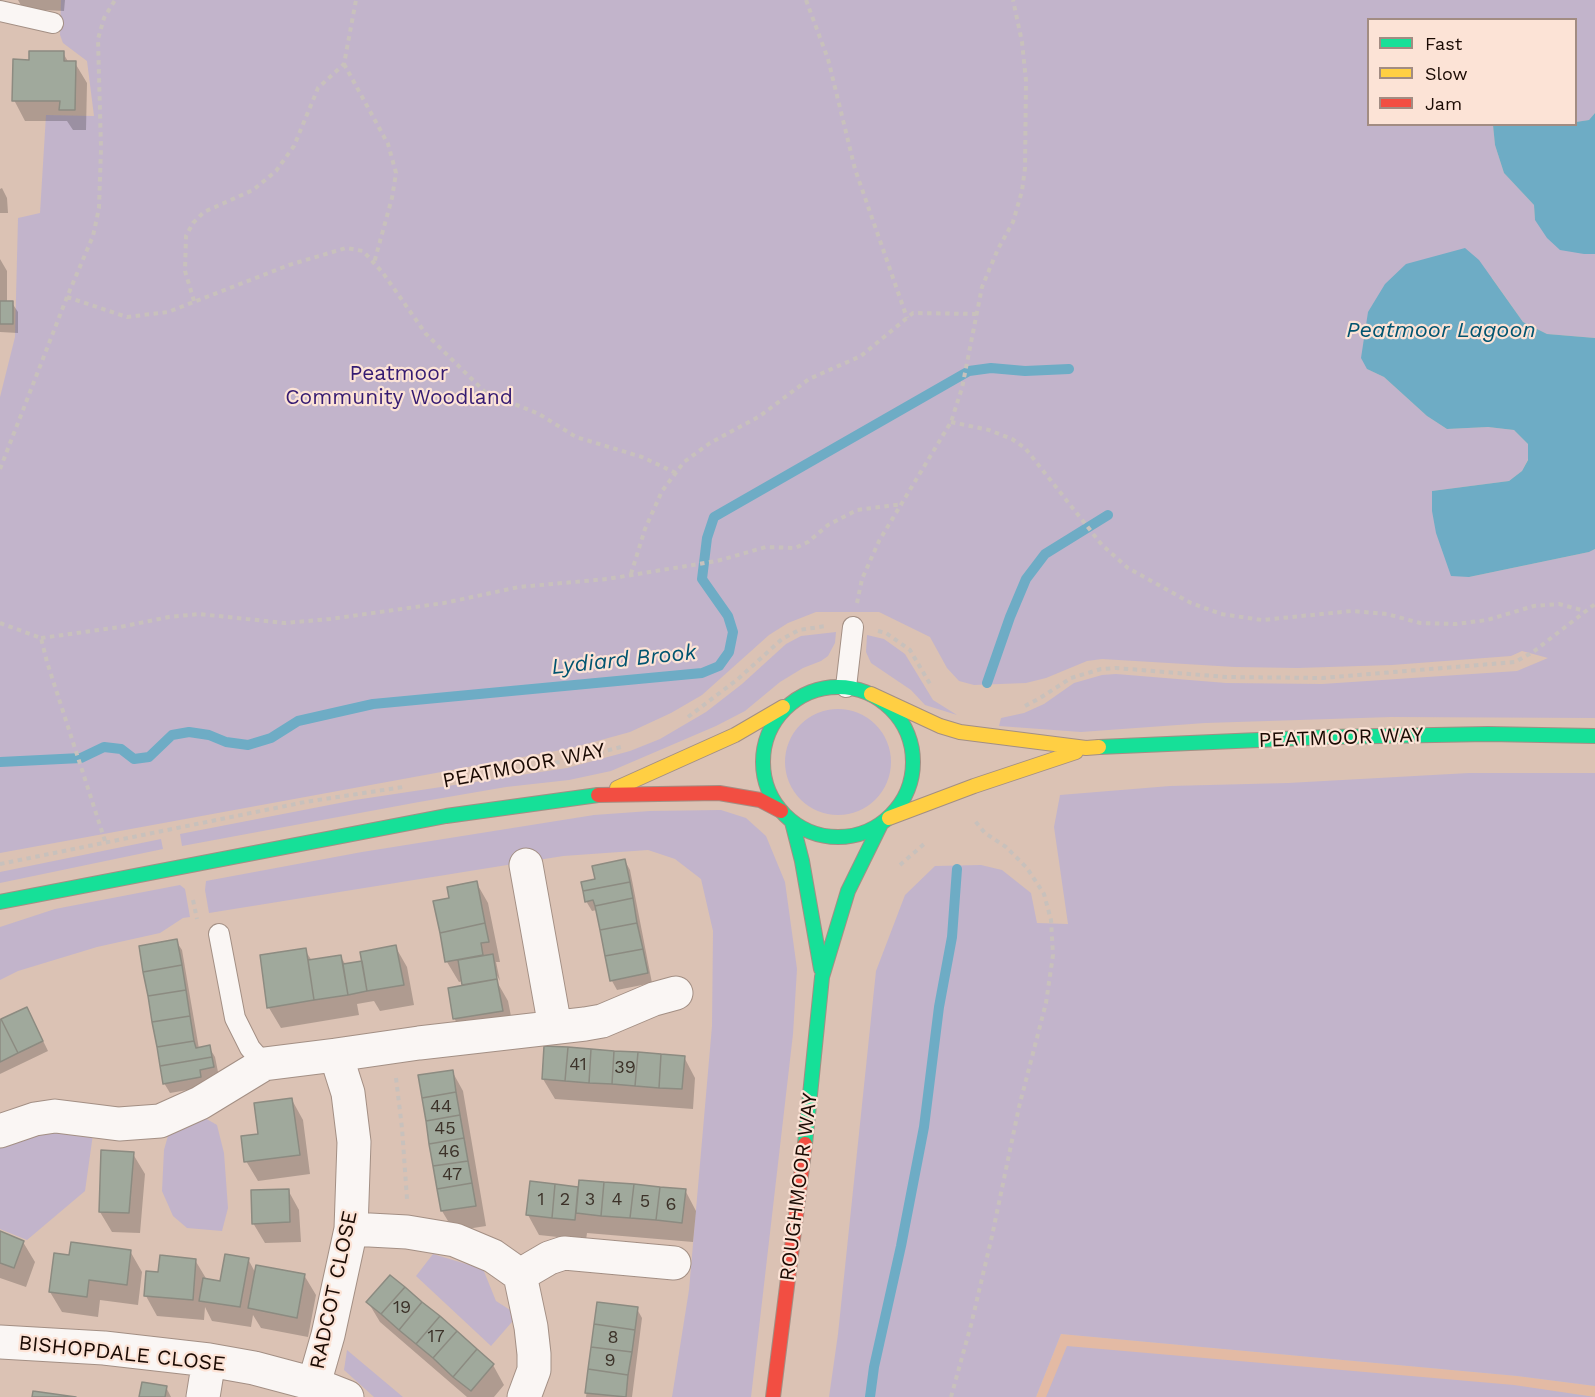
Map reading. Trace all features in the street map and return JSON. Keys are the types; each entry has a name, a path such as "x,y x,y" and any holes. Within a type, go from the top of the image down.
{"main road":[{"path":"825,687 846,687 872,694 885,702 905,726 914,756 914,772 903,802 885,821 852,837 836,838 806,830 792,822 781,811 766,783 763,768 764,752 774,722 796,699 825,687"},
{"name":"PEATMOOR WAY","path":"872,694 940,726 960,732 1086,748 1327,737 1488,734 1595,736"},
{"name":"PEATMOOR WAY","path":"604,794 735,735 796,699"},
{"name":"PEATMOOR WAY","path":"885,821 974,786 1086,748"},
{"name":"PEATMOOR WAY","path":"4,903 435,818 604,794 719,793 760,800 781,811"},
{"name":"ROUGHMOOR WAY","path":"773,1397 804,1149 822,977 848,891 885,821"},
{"name":"ROUGHMOOR WAY","path":"792,822 802,861 822,977"}],"street":[{"path":"526,865 555,1027"},
{"path":"0,1131 35,1119 54,1116 119,1124 160,1121 200,1103 264,1064 585,1024 602,1021 654,999 676,993"},
{"name":"RADCOT CLOSE","path":"314,1384 328,1335 351,1228 354,1142 348,1093 336,1055"},
{"path":"351,1228 407,1232 455,1240 474,1246 510,1266 520,1275 534,1354 534,1370 524,1397"},
{"path":"520,1275 549,1258 564,1253 674,1263"},
{"name":"BISHOPDALE CLOSE","path":"0,1342 104,1348 209,1360 254,1368 314,1384 347,1397"},
{"path":"203,1397 209,1360"}],"lane":[{"path":"0,11 53,23"},
{"path":"846,687 853,627"},
{"path":"219,934 235,1018 250,1048 264,1064"}],"path":[{"path":"0,469 93,236 99,208 101,148 99,39 104,18 115,0"},
{"path":"356,0 345,64 388,144 396,172 392,198 374,263"},
{"path":"806,0 828,59 855,169 907,318"},
{"path":"853,627 862,579 879,541 951,422 969,358 982,287 998,249 1013,222 1023,180 1026,81 1022,42 1013,0"},
{"path":"194,301 185,271 186,236 193,223 204,212 253,190 276,171 294,146 318,88 345,64"},
{"path":"67,297 127,317 168,312 289,265 346,248 363,250 426,334 485,392 539,414 576,437 642,457 676,473"},
{"path":"631,574 645,529 662,491 684,462 710,443 760,416 809,379 861,356 913,313 976,314"},
{"path":"951,422 989,430 1012,439 1025,448 1102,545 1128,567 1191,603 1221,614 1262,620 1352,611 1387,614 1420,623 1456,624 1487,620 1534,606 1559,604 1586,611"},
{"path":"0,623 41,638 199,614 285,623 330,619 444,603 519,587 717,561 766,547 795,548 808,542 828,525 857,510 903,504"},
{"path":"1022,707 1071,678 1101,669 1116,668 1226,677 1322,678 1515,662 1533,652 1595,604"},
{"path":"684,719 721,693 782,639 799,630 814,627 853,627 886,633 910,650 932,689"},
{"path":"41,638 106,844"},
{"name":"PEATMOOR WAY","path":"498,772 566,761 628,745"},
{"path":"0,864 305,802 407,787"},
{"path":"951,1397 971,1326 1019,1107 1046,1003 1053,955 1051,920 1044,894 1027,868 1006,846 985,833 972,818"},
{"path":"896,871 917,848 931,840"},
{"path":"391,1048 402,1128 407,1232"}],"shaded area":[{"path":"1061,1334 1517,1376 1595,1386 1595,1397 1036,1397"}],"green space":[{"name":"Peatmoor Community Woodland","path":"61,0 1595,0 1595,113 1589,120 1577,122 1577,18 1367,18 1367,126 1493,126 1495,145 1504,173 1534,205 1535,220 1584,254 1595,254 1595,338 1547,334 1523,322 1492,278 1367,369 1384,377 1427,416 1447,429 1488,427 1514,430 1528,444 1528,459 1522,471 1509,481 1432,491 1469,577 1595,549 1595,718 1391,717 1205,723 1081,732 999,726 1001,718 1024,713 1044,704 1074,683 1102,675 1116,674 1226,683 1322,684 1517,671 1548,658 1522,651 1511,656 1392,665 1297,668 1235,667 1102,659 1087,661 1046,678 1026,683 974,685 959,681 947,668 930,637 879,612 816,612 788,623 769,635 702,695 671,713 630,732 572,748 0,853 0,397 15,337 18,218 40,213 46,115 94,116 87,61 63,43 60,35"},
{"path":"836,632 835,643 828,656 780,682 745,711 716,726 611,771 569,780 506,787 419,802 182,846 180,834 355,800 567,768 630,751 660,739 706,712 742,684 786,644 801,636"},
{"path":"867,635 884,639 905,654 933,700 957,715 925,705 911,690 871,663 866,652"},
{"path":"838,709 858,713 876,724 887,742 891,762 887,782 876,800 858,811 838,815 818,811 800,800 789,782 785,762 789,742 800,724 818,713"},
{"path":"1469,773 1595,773 1595,1386 1517,1376 1061,1334 1036,1397 829,1397 838,1334 876,971 905,895 935,866 981,865 1002,870 1031,893 1037,923 1068,924 1054,827 1060,795 1170,786 1288,783"},
{"path":"721,810 746,818 766,836 785,882 797,969 793,1034 751,1397 672,1397 689,1290 712,1026 713,931 701,879 675,859 648,850 563,856 209,913 205,890 206,881 362,852 594,815"},
{"path":"161,839 163,849 0,883 0,872"},
{"path":"180,885 185,889 190,917 183,918 160,933 97,947 18,971 0,980 0,927 55,909"},
{"path":"191,1110 217,1125 224,1153 228,1208 222,1231 187,1228 173,1216 162,1191 164,1150 171,1125"},
{"path":"94,1127 85,1191 27,1240 0,1229 0,1147 48,1132"},
{"path":"433,1254 483,1269 496,1301 518,1315 491,1346 416,1276"},
{"path":"1067,1346 1514,1385 1595,1397 1046,1397"},
{"path":"347,1350 403,1397 374,1397 344,1370"}],"water":[{"path":"1595,113 1595,254 1560,250 1547,238 1535,220 1534,205 1504,173 1495,145 1493,126 1577,126 1577,122 1589,120"},
{"name":"Peatmoor Lagoon","path":"1465,248 1479,260 1523,322 1547,334 1595,338 1595,549 1469,577 1451,576 1436,533 1432,511 1432,491 1509,481 1522,471 1528,460 1528,444 1514,430 1488,427 1447,429 1427,416 1384,377 1367,369 1361,358 1368,312 1385,284 1406,264"}],"building":[{"path":"29,51 64,51 64,61 76,61 75,110 59,110 60,101 12,101 13,59 29,60"},
{"path":"0,301 13,301 13,324 0,324"},
{"path":"625,859 630,882 583,891 581,882 595,879 592,866"},
{"path":"477,881 485,923 440,933 433,901 449,898 447,887"},
{"path":"630,882 633,898 595,906 593,900 585,902 583,891"},
{"path":"633,898 637,923 600,930 595,906"},
{"path":"485,923 489,942 481,943 483,955 445,962 440,933"},
{"path":"637,923 643,949 605,956 600,930"},
{"path":"177,939 182,965 143,972 139,946"},
{"path":"396,945 404,985 367,991 360,952"},
{"path":"306,948 314,1000 267,1008 260,955"},
{"path":"643,949 648,973 610,981 605,956"},
{"path":"493,954 497,979 462,985 458,960"},
{"path":"341,955 348,995 314,1000 308,960"},
{"path":"362,961 367,991 348,995 343,964"},
{"path":"182,965 186,990 148,996 143,972"},
{"path":"497,979 503,1011 453,1019 448,988"},
{"path":"186,990 190,1016 152,1022 148,996"},
{"path":"27,1007 43,1041 18,1053 1,1019"},
{"path":"190,1016 194,1041 157,1047 152,1022"},
{"path":"0,1020 18,1053 0,1062"},
{"path":"194,1041 196,1048 210,1045 212,1057 160,1066 157,1047"},
{"path":"544,1046 568,1047 565,1081 542,1079"},
{"path":"568,1047 591,1049 589,1083 565,1081"},
{"path":"591,1049 614,1051 612,1084 589,1083"},
{"path":"614,1051 638,1052 635,1086 612,1084"},
{"path":"638,1052 661,1054 659,1088 635,1086"},
{"path":"661,1054 685,1056 682,1089 659,1088"},
{"path":"212,1057 214,1067 200,1070 201,1077 163,1084 160,1066"},
{"path":"453,1070 456,1092 422,1098 418,1075"},
{"path":"456,1092 460,1115 426,1121 422,1098"},
{"path":"292,1098 300,1155 244,1162 241,1136 258,1134 254,1103"},
{"path":"460,1115 464,1138 429,1144 426,1121"},
{"path":"464,1138 468,1161 433,1166 429,1144"},
{"path":"101,1150 134,1152 129,1213 99,1212"},
{"path":"468,1161 472,1183 437,1189 433,1166"},
{"path":"579,1180 604,1182 601,1216 576,1213"},
{"path":"530,1181 555,1184 552,1218 526,1215"},
{"path":"604,1182 634,1184 630,1218 601,1216"},
{"path":"472,1183 476,1206 441,1211 437,1189"},
{"path":"555,1184 578,1187 575,1220 552,1218"},
{"path":"634,1184 660,1187 656,1220 630,1218"},
{"path":"660,1187 686,1189 682,1223 656,1220"},
{"path":"289,1189 290,1222 252,1224 251,1190"},
{"path":"0,1231 24,1241 14,1268 0,1263"},
{"path":"71,1242 131,1250 127,1285 89,1280 87,1297 49,1292 54,1253 69,1255"},
{"path":"225,1254 249,1258 240,1307 199,1301 203,1278 220,1281"},
{"path":"160,1255 196,1259 193,1300 144,1296 146,1271 158,1272"},
{"path":"256,1265 305,1274 297,1318 248,1308"},
{"path":"390,1275 405,1287 381,1314 366,1302"},
{"path":"405,1287 422,1302 399,1330 381,1314"},
{"path":"422,1302 440,1316 416,1344 399,1330"},
{"path":"597,1302 638,1307 635,1330 594,1324"},
{"path":"440,1316 457,1331 433,1358 416,1344"},
{"path":"594,1324 635,1330 632,1352 591,1347"},
{"path":"457,1331 477,1349 453,1377 433,1358"},
{"path":"591,1347 632,1352 628,1375 588,1369"},
{"path":"477,1349 494,1364 471,1391 453,1377"},
{"path":"588,1369 628,1375 626,1397 585,1393"},
{"path":"142,1382 167,1386 165,1397 139,1397"},
{"path":"33,1391 76,1397 32,1397"}],"waterway":[{"name":"Lydiard Brook","path":"0,762 81,758 104,747 121,749 134,759 149,757 172,735 189,732 209,735 226,742 248,745 271,738 298,721 373,704 702,673 719,666 729,652 733,632 728,616 702,579 707,538 714,517 969,371 991,368 1025,371 1069,369"},
{"path":"987,683 1026,579 1045,554 1108,515"},
{"path":"870,1397 874,1367 924,1127 939,1007 952,937 957,869"}],"traffic: fast":[{"path":"838,687 867,692 880,699 891,709 901,720 908,733 913,762 908,791 901,804 891,815 880,825 867,832 838,837 809,832 796,825 785,815 775,804 768,791 763,762 768,733 775,720 785,709 796,699 809,692 838,687"},
{"path":"1099,747 1327,737 1488,734 1595,736"},
{"path":"0,902 446,816 598,795"},
{"path":"792,822 802,861 821,969"},
{"path":"805,1144 822,977 848,891 881,824"}],"traffic: slow":[{"path":"871,694 940,726 960,732 1086,748 1099,747"},
{"path":"617,788 735,735 783,707"},
{"path":"889,818 974,786 1076,752"}],"traffic: jam":[{"path":"598,795 719,793 760,800 781,811"},
{"path":"773,1397 805,1144"}]}
